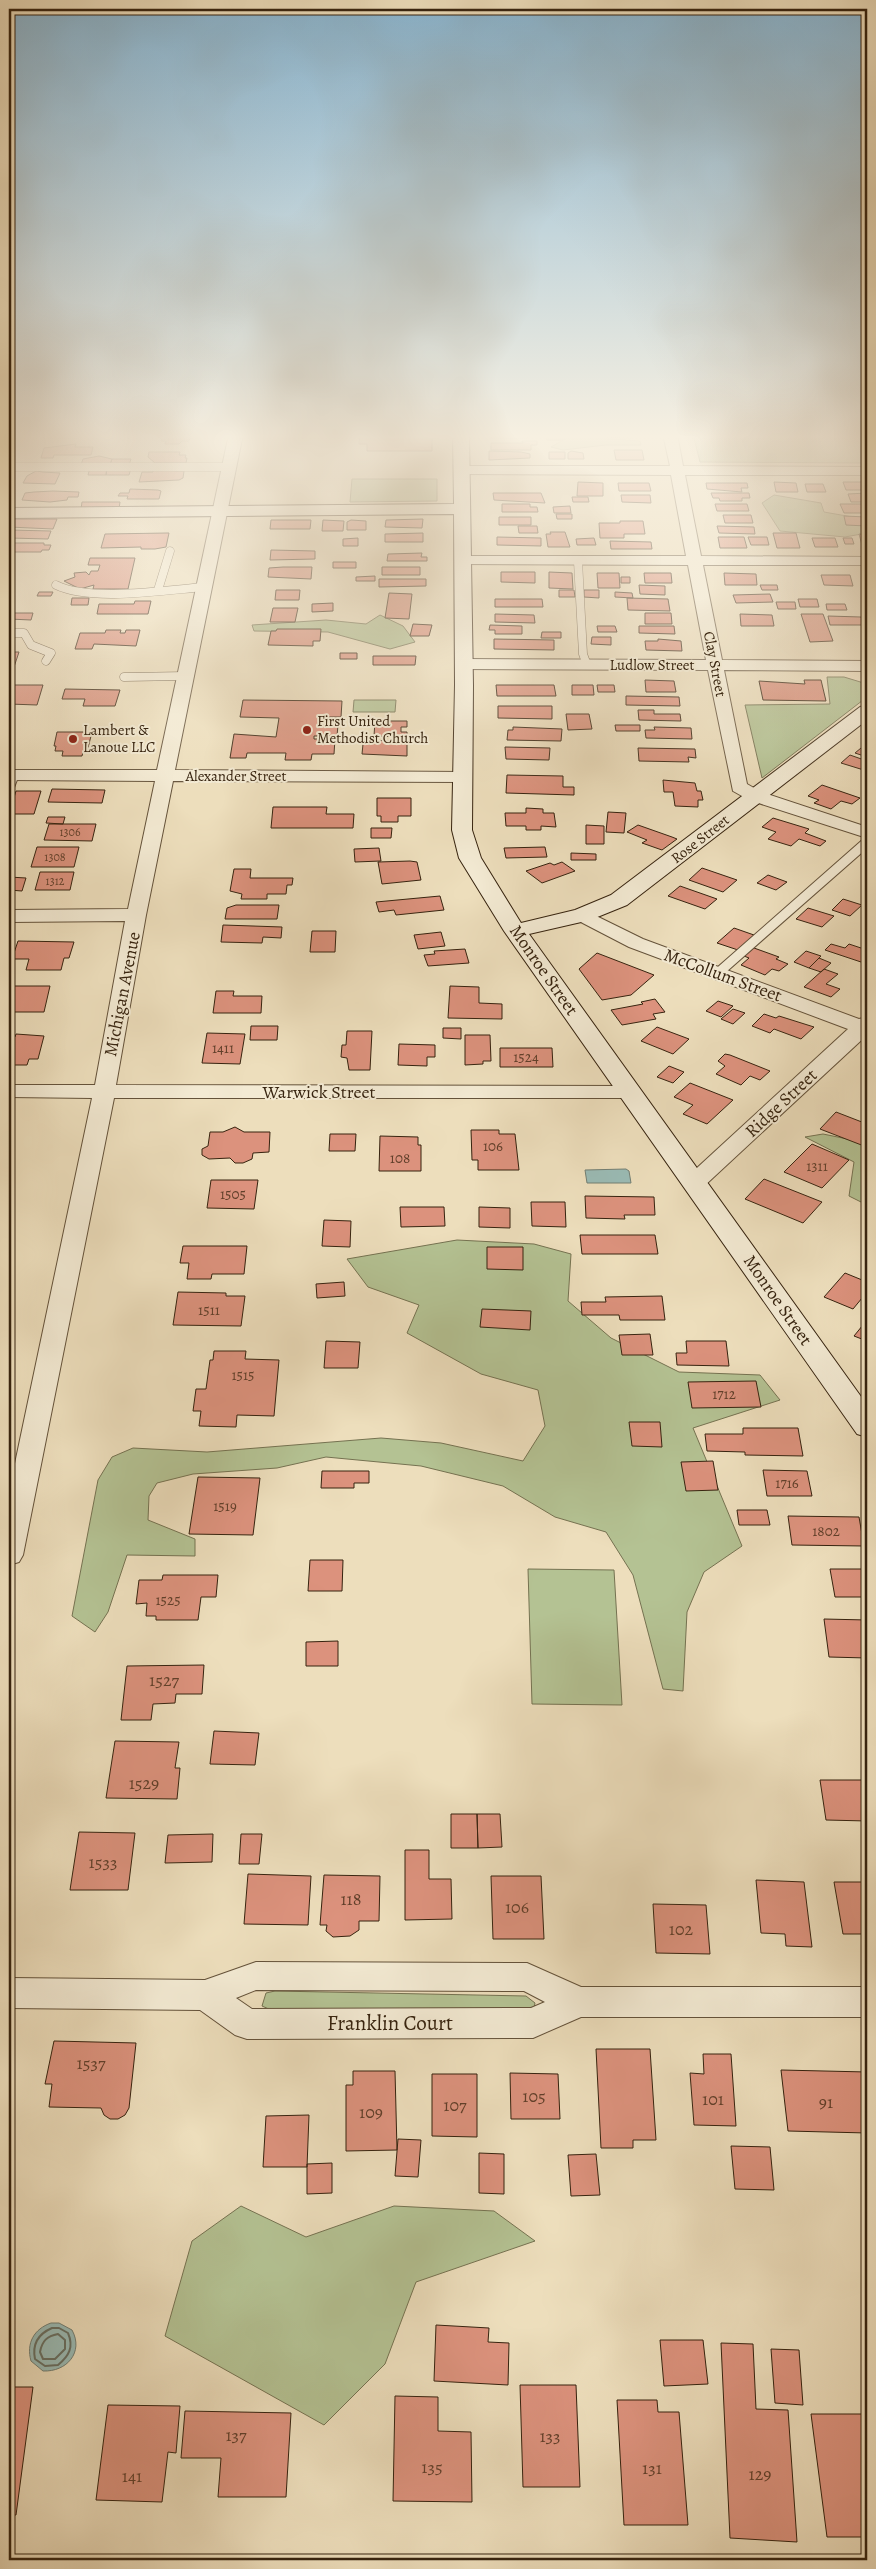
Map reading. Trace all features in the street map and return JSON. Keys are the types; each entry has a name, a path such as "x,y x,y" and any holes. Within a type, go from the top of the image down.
{"main road":[{"name":"Monroe Street","path":"462,554 464,664 462,830 466,850 515,931 867,1427"},
{"name":"Rose Street","path":"515,931 582,915 607,906 634,890 867,711"}],"street":[{"name":"Michigan Avenue","path":"9,1555 104,1092 136,915 211,554"},
{"name":"Clay Street","path":"694,554 739,787 755,796"},
{"path":"462,560 867,561"},
{"name":"Ludlow Street","path":"464,664 867,666"},
{"name":"Ludlow Street","path":"840,665 867,674"},
{"name":"Alexander Street","path":"11,779 166,775 463,777"},
{"path":"755,796 867,833"},
{"path":"9,916 136,915"},
{"name":"McCollum Street","path":"582,915 636,943 866,1026"},
{"name":"Ridge Street","path":"694,1183 866,1026"},
{"name":"Warwick Street","path":"9,1091 630,1092"},
{"name":"Franklin Court","path":"9,1994 206,1995 256,1976 527,1977 579,2002"},
{"name":"Franklin Court","path":"206,1995 247,2024 533,2024 579,2002 867,2002"}],"lane":[{"path":"158,590 169,554"},
{"path":"578,561 583,654 587,665"},
{"path":"56,585 65,590 80,592 131,592 204,587"},
{"path":"9,633 24,633 31,644 51,653 46,661"},
{"path":"124,677 186,676"},
{"path":"718,973 867,842"}],"green space":[{"path":"380,615 403,626 415,642 390,649 328,632 254,631 252,625 326,620 366,624"},
{"path":"827,677 844,677 867,684 867,697 762,778 745,705 830,704"},
{"path":"354,700 396,700 395,712 353,712"},
{"path":"823,1134 867,1143 867,1205 849,1196 854,1162 805,1137"},
{"path":"457,1240 534,1244 571,1254 568,1301 611,1338 679,1372 760,1375 780,1400 693,1428 742,1546 704,1572 687,1612 683,1691 663,1689 633,1575 606,1532 555,1517 503,1486 421,1466 326,1457 277,1468 193,1474 157,1483 149,1496 148,1520 195,1539 195,1556 127,1555 108,1612 95,1632 72,1616 98,1480 112,1457 133,1448 207,1452 381,1438 441,1443 523,1461 545,1426 538,1390 481,1374 407,1333 419,1305 368,1287 347,1259"},
{"path":"528,1569 614,1570 622,1705 532,1704"},
{"path":"275,1991 526,1996 535,2003 534,2008 529,2013 271,2010 262,2006 266,1993"},
{"path":"241,2206 306,2237 394,2206 494,2211 535,2241 416,2282 385,2364 324,2425 165,2336 192,2241"}],"water":[{"path":"626,1169 629,1171 631,1183 587,1183 585,1170"},
{"path":"51,2323 59,2323 72,2330 76,2346 71,2359 66,2364 59,2368 43,2371 31,2361 30,2348 36,2333"}],"building":[{"path":"271,554 315,554 315,559 270,560"},
{"path":"388,554 422,554 421,557 427,557 427,561 387,561"},
{"path":"90,558 135,558 128,589 93,589 94,585 80,589 64,581 75,577 74,573 86,572 89,575 91,571 98,571 100,565 88,565"},
{"path":"333,562 356,562 356,568 333,568"},
{"path":"312,567 311,579 268,577 269,568"},
{"path":"382,567 420,567 420,575 382,575"},
{"path":"501,572 535,572 535,583 501,582"},
{"path":"549,572 572,573 573,589 549,588"},
{"path":"597,573 619,573 620,588 598,588"},
{"path":"644,573 671,573 672,583 645,583"},
{"path":"724,573 756,574 757,585 725,585"},
{"path":"821,575 850,575 853,586 824,585"},
{"path":"375,576 375,581 356,581 356,577"},
{"path":"621,577 630,577 630,583 621,583"},
{"path":"379,579 426,579 426,586 379,587"},
{"path":"639,585 665,586 665,595 640,594"},
{"path":"760,585 777,585 778,590 762,590"},
{"path":"276,590 300,590 299,600 275,600"},
{"path":"559,590 574,590 575,597 559,597"},
{"path":"584,590 599,590 599,598 584,597"},
{"path":"39,592 53,592 51,596 37,596"},
{"path":"615,592 632,593 633,598 615,597"},
{"path":"389,593 412,594 409,619 385,618"},
{"path":"770,594 773,602 736,603 733,595"},
{"path":"72,598 89,598 88,605 71,605"},
{"path":"627,598 668,599 670,611 628,610"},
{"path":"495,599 542,599 543,607 495,607"},
{"path":"798,599 817,599 819,607 800,607"},
{"path":"135,601 151,601 148,614 97,614 99,604 134,604"},
{"path":"776,602 795,602 796,609 778,609"},
{"path":"333,603 333,611 312,612 312,604"},
{"path":"826,604 845,604 847,610 827,610"},
{"path":"273,608 298,608 295,622 270,622"},
{"path":"9,613 33,613 31,620 9,619"},
{"path":"645,613 671,613 672,624 645,624"},
{"path":"495,614 534,615 535,623 495,622"},
{"path":"740,614 772,615 774,626 741,626"},
{"path":"801,614 823,614 833,641 810,642"},
{"path":"828,616 861,617 864,625 830,625"},
{"path":"413,624 432,625 429,636 410,636"},
{"path":"490,625 522,626 522,634 495,634 495,630 489,630"},
{"path":"597,626 615,626 617,632 598,632"},
{"path":"639,626 674,626 675,634 639,633"},
{"path":"277,629 321,629 320,641 313,641 313,646 268,645 271,631 276,631"},
{"path":"106,630 121,630 120,633 125,633 126,630 140,630 136,646 94,644 92,649 75,649 80,633 105,633"},
{"path":"542,632 561,632 561,638 541,638"},
{"path":"592,637 611,637 611,645 591,644"},
{"path":"494,639 554,640 554,650 494,649"},
{"path":"658,639 681,641 682,651 646,650 645,641 658,641"},
{"path":"9,652 19,652 10,679 9,679"},
{"path":"340,653 357,653 357,659 340,659"},
{"path":"373,656 416,656 415,665 373,665"},
{"path":"645,680 674,681 676,692 646,692"},
{"path":"804,680 821,680 826,701 763,700 759,681 805,684"},
{"path":"9,685 43,685 37,705 9,704"},
{"path":"496,685 554,685 556,696 497,696"},
{"path":"572,685 593,685 594,695 572,695"},
{"path":"597,685 614,685 615,692 598,692"},
{"path":"65,689 120,690 115,706 83,706 85,699 62,699"},
{"path":"626,696 679,697 680,706 626,705"},
{"name":"First United Methodist Church","path":"243,700 342,701 341,717 319,717 318,725 338,725 337,736 314,736 314,739 335,739 334,754 312,754 311,760 285,760 286,753 247,753 246,758 230,758 234,734 276,737 279,718 240,717"},
{"path":"498,706 552,706 552,719 498,718"},
{"path":"638,710 654,710 654,714 680,714 681,721 639,720"},
{"path":"566,714 589,714 592,729 568,730"},
{"path":"375,721 407,721 407,727 401,727 401,732 407,732 407,737 374,736"},
{"path":"615,725 640,725 640,731 616,731"},
{"path":"513,727 562,729 561,741 507,740 508,730 513,730"},
{"path":"654,727 691,728 692,739 646,738 645,730 655,730"},
{"name":"Lambert & Lanoue LLC","path":"57,732 92,732 87,752 83,752 82,756 62,756 63,751 55,751 56,746 54,746"},
{"path":"373,740 407,742 407,756 362,754 363,744 372,744"},
{"path":"867,743 867,757 855,753"},
{"path":"505,747 550,748 549,760 506,759"},
{"path":"638,748 695,749 696,758 688,757 689,762 639,761"},
{"path":"850,755 867,761 867,771 841,763"},
{"path":"507,775 563,776 563,787 574,787 574,795 506,793"},
{"path":"663,780 695,783 697,791 701,791 703,800 698,800 698,807 675,806 673,792 664,792"},
{"path":"822,785 860,798 852,804 841,801 831,809 814,803 819,800 808,796"},
{"path":"52,789 105,790 102,803 48,802"},
{"path":"16,791 41,791 34,814 9,814"},
{"path":"377,798 411,798 411,816 398,816 398,822 381,822 381,816 377,816"},
{"path":"273,807 327,807 326,814 354,814 353,828 271,828"},
{"path":"526,808 543,809 543,813 554,813 556,827 541,826 541,830 526,830 526,826 506,826 505,813 526,813"},
{"path":"608,812 626,813 624,833 606,832"},
{"path":"48,817 65,817 63,824 46,823"},
{"path":"773,818 809,829 805,833 826,841 820,846 799,839 791,846 768,839 776,832 762,827"},
{"path":"49,824 96,824 92,841 44,840"},
{"path":"586,825 604,826 604,844 586,844"},
{"path":"638,825 677,839 662,850 642,843 647,840 627,832"},
{"path":"371,828 392,828 391,838 371,838"},
{"path":"37,847 79,847 74,867 31,867"},
{"path":"545,847 547,857 506,858 504,848"},
{"path":"379,848 381,861 355,862 354,849"},
{"path":"571,853 596,854 596,860 571,860"},
{"path":"378,862 417,862 421,880 382,884"},
{"path":"562,862 575,871 542,883 526,871 550,863 554,865"},
{"path":"702,868 737,880 723,892 689,880"},
{"path":"234,869 251,869 250,878 293,878 292,885 287,885 286,894 267,894 267,899 241,899 242,894 230,891"},
{"path":"40,872 74,872 70,890 35,890"},
{"path":"768,875 787,882 776,890 757,883"},
{"path":"9,877 26,878 22,891 9,890"},
{"path":"680,886 717,899 705,909 668,896"},
{"path":"440,896 444,910 396,915 394,910 379,912 376,902"},
{"path":"843,899 862,905 850,916 832,910"},
{"path":"236,905 279,905 277,919 225,919 227,908"},
{"path":"808,908 834,916 822,927 796,919"},
{"path":"223,925 282,927 281,938 263,937 262,943 221,942"},
{"path":"734,928 754,935 738,950 717,943"},
{"path":"312,931 336,931 335,952 310,952"},
{"path":"441,932 445,946 418,949 414,935"},
{"path":"18,941 74,942 69,958 64,958 61,970 26,970 29,959 12,959"},
{"path":"831,944 845,948 849,944 867,950 867,964 825,950"},
{"path":"754,948 779,957 776,959 788,964 779,971 772,969 765,975 741,965 749,958 744,956"},
{"path":"465,949 469,963 428,966 424,955 435,954 434,951"},
{"path":"806,951 821,956 809,968 794,962"},
{"path":"597,953 654,975 631,995 602,1000 579,969"},
{"path":"819,958 831,963 821,972 809,968"},
{"path":"824,969 838,974 826,984 840,989 831,997 804,987"},
{"path":"9,986 50,986 44,1012 9,1012"},
{"path":"450,986 479,987 479,1003 502,1004 502,1019 448,1018"},
{"path":"216,991 234,991 233,996 262,996 261,1013 213,1013"},
{"path":"655,999 665,1012 653,1014 656,1019 622,1025 611,1010 643,1004 641,1002"},
{"path":"718,1001 733,1006 721,1017 706,1011"},
{"path":"733,1009 745,1013 733,1024 721,1019"},
{"path":"764,1014 776,1018 779,1016 814,1027 801,1039 774,1029 770,1033 752,1026"},
{"path":"251,1026 278,1026 277,1040 250,1040"},
{"path":"657,1027 689,1039 673,1054 641,1041"},
{"path":"443,1028 461,1028 461,1039 443,1038"},
{"path":"347,1031 372,1031 370,1070 349,1070 347,1058 341,1057 342,1045 346,1045"},
{"path":"207,1033 245,1034 240,1064 202,1063"},
{"path":"16,1034 44,1036 38,1059 29,1059 27,1065 9,1065 9,1037 15,1037"},
{"path":"465,1035 490,1035 491,1061 483,1061 483,1064 465,1065"},
{"path":"399,1044 435,1045 435,1057 427,1057 427,1066 398,1065"},
{"path":"500,1048 552,1048 553,1067 500,1067"},
{"path":"725,1054 770,1071 760,1080 750,1076 741,1085 716,1074 725,1066 718,1061"},
{"path":"669,1066 684,1072 673,1083 657,1077"},
{"path":"690,1083 733,1100 707,1124 683,1114 693,1105 674,1097"},
{"path":"836,1112 867,1124 867,1142 864,1146 820,1129"},
{"path":"9,1119 14,1119 9,1141"},
{"path":"235,1127 244,1132 270,1132 269,1152 253,1153 252,1159 243,1163 235,1163 230,1158 209,1159 202,1155 202,1149 208,1146 210,1132 223,1132"},
{"path":"471,1130 499,1130 499,1134 515,1134 519,1170 478,1170 478,1160 472,1160"},
{"path":"330,1134 356,1134 355,1151 329,1151"},
{"path":"380,1136 418,1137 418,1145 421,1145 421,1171 379,1171"},
{"path":"812,1144 849,1160 822,1188 784,1172"},
{"path":"764,1179 822,1202 803,1223 745,1199"},
{"path":"211,1180 258,1180 254,1209 207,1208"},
{"path":"585,1196 654,1197 655,1215 624,1215 625,1219 586,1218"},
{"path":"531,1202 565,1202 566,1227 532,1226"},
{"path":"400,1207 444,1207 445,1226 401,1227"},
{"path":"479,1207 510,1208 510,1228 479,1227"},
{"path":"324,1220 351,1221 350,1247 322,1246"},
{"path":"580,1235 655,1235 658,1254 582,1254"},
{"path":"183,1246 247,1246 244,1274 212,1274 211,1279 187,1279 189,1263 180,1263"},
{"path":"487,1247 523,1247 523,1270 487,1269"},
{"path":"845,1273 867,1282 867,1292 853,1309 824,1297"},
{"path":"344,1282 345,1296 317,1298 316,1284"},
{"path":"178,1292 226,1293 226,1296 245,1296 241,1326 173,1325"},
{"path":"662,1296 665,1320 620,1320 619,1315 582,1315 581,1302 606,1302 605,1297"},
{"path":"482,1309 531,1311 530,1330 480,1327"},
{"path":"867,1320 867,1341 854,1336"},
{"path":"650,1334 653,1355 622,1355 619,1335"},
{"path":"326,1341 360,1342 358,1368 324,1368"},
{"path":"686,1341 726,1341 729,1366 677,1365 676,1353 687,1353"},
{"path":"214,1351 246,1351 245,1359 279,1360 274,1416 237,1415 236,1427 199,1426 201,1411 193,1411 196,1389 206,1389 210,1360 213,1360"},
{"path":"756,1381 761,1407 692,1408 688,1382"},
{"path":"629,1422 660,1422 662,1447 632,1446"},
{"path":"743,1428 798,1428 803,1456 745,1455 745,1452 707,1451 705,1434 743,1434"},
{"path":"713,1461 718,1490 686,1491 681,1462"},
{"path":"763,1470 807,1471 812,1496 767,1496"},
{"path":"322,1471 369,1471 369,1483 354,1483 354,1488 321,1488"},
{"path":"198,1477 260,1478 253,1535 189,1534"},
{"path":"737,1510 767,1510 770,1525 739,1525"},
{"path":"788,1516 859,1517 864,1546 792,1545"},
{"path":"310,1560 343,1560 342,1591 308,1591"},
{"path":"830,1569 867,1569 867,1597 835,1597"},
{"path":"163,1575 218,1575 216,1597 201,1597 198,1620 156,1620 156,1616 146,1616 147,1603 136,1604 139,1580 162,1580"},
{"path":"824,1619 867,1620 867,1658 829,1657"},
{"path":"338,1641 338,1666 306,1666 306,1642"},
{"path":"204,1665 202,1694 176,1694 175,1703 153,1704 151,1720 121,1720 127,1666"},
{"path":"214,1731 259,1733 255,1765 210,1764"},
{"path":"115,1741 179,1742 175,1768 180,1768 177,1799 106,1798"},
{"path":"820,1780 867,1780 867,1821 826,1820"},
{"path":"451,1814 477,1814 478,1848 451,1848"},
{"path":"477,1814 500,1814 502,1847 478,1848"},
{"path":"79,1832 135,1833 128,1890 70,1890"},
{"path":"213,1834 212,1862 165,1863 168,1835"},
{"path":"241,1834 262,1834 259,1864 239,1864"},
{"path":"405,1850 429,1850 429,1879 451,1879 452,1919 405,1920"},
{"path":"248,1874 311,1876 308,1925 244,1924"},
{"path":"324,1875 380,1876 379,1921 359,1921 359,1930 350,1936 333,1937 326,1931 327,1925 320,1925"},
{"path":"491,1876 541,1876 544,1939 493,1939"},
{"path":"756,1880 804,1882 812,1947 786,1946 785,1934 761,1933"},
{"path":"834,1882 867,1882 867,1934 843,1934"},
{"path":"653,1904 706,1905 710,1954 656,1953"},
{"path":"54,2041 136,2043 129,2108 125,2115 118,2119 110,2119 104,2115 101,2108 49,2107 52,2084 45,2084"},
{"path":"596,2049 650,2049 656,2140 633,2140 633,2148 601,2148"},
{"path":"703,2054 731,2054 736,2126 694,2125 690,2073 704,2074"},
{"path":"781,2070 867,2072 867,2133 788,2131"},
{"path":"353,2071 395,2071 397,2150 346,2151 346,2085 353,2085"},
{"path":"510,2073 558,2074 560,2119 511,2119"},
{"path":"432,2074 477,2074 477,2137 432,2136"},
{"path":"309,2115 307,2167 263,2167 266,2116"},
{"path":"398,2139 421,2140 418,2177 395,2176"},
{"path":"731,2146 770,2147 774,2190 735,2189"},
{"path":"479,2153 504,2154 504,2194 479,2193"},
{"path":"596,2154 600,2195 571,2196 568,2155"},
{"path":"332,2163 332,2193 307,2194 307,2164"},
{"path":"436,2325 489,2328 488,2342 509,2343 508,2385 434,2381"},
{"path":"660,2340 703,2340 708,2384 664,2386"},
{"path":"721,2343 753,2344 756,2409 788,2410 797,2542 730,2538"},
{"path":"771,2349 799,2350 803,2405 775,2403"},
{"path":"520,2385 576,2385 580,2487 523,2487"},
{"path":"9,2387 33,2387 16,2515 9,2515"},
{"path":"395,2396 438,2397 438,2431 471,2432 472,2502 393,2501"},
{"path":"617,2400 657,2400 658,2412 679,2412 688,2525 624,2525"},
{"path":"108,2405 180,2406 176,2453 168,2452 162,2502 96,2500"},
{"path":"185,2411 291,2413 286,2497 218,2497 221,2458 181,2458"},
{"path":"811,2414 867,2414 867,2537 827,2537"}],"place":[{"name":"First United Methodist Church","path":"307,730"},
{"name":"Lambert & Lanoue LLC","path":"73,739"}]}
